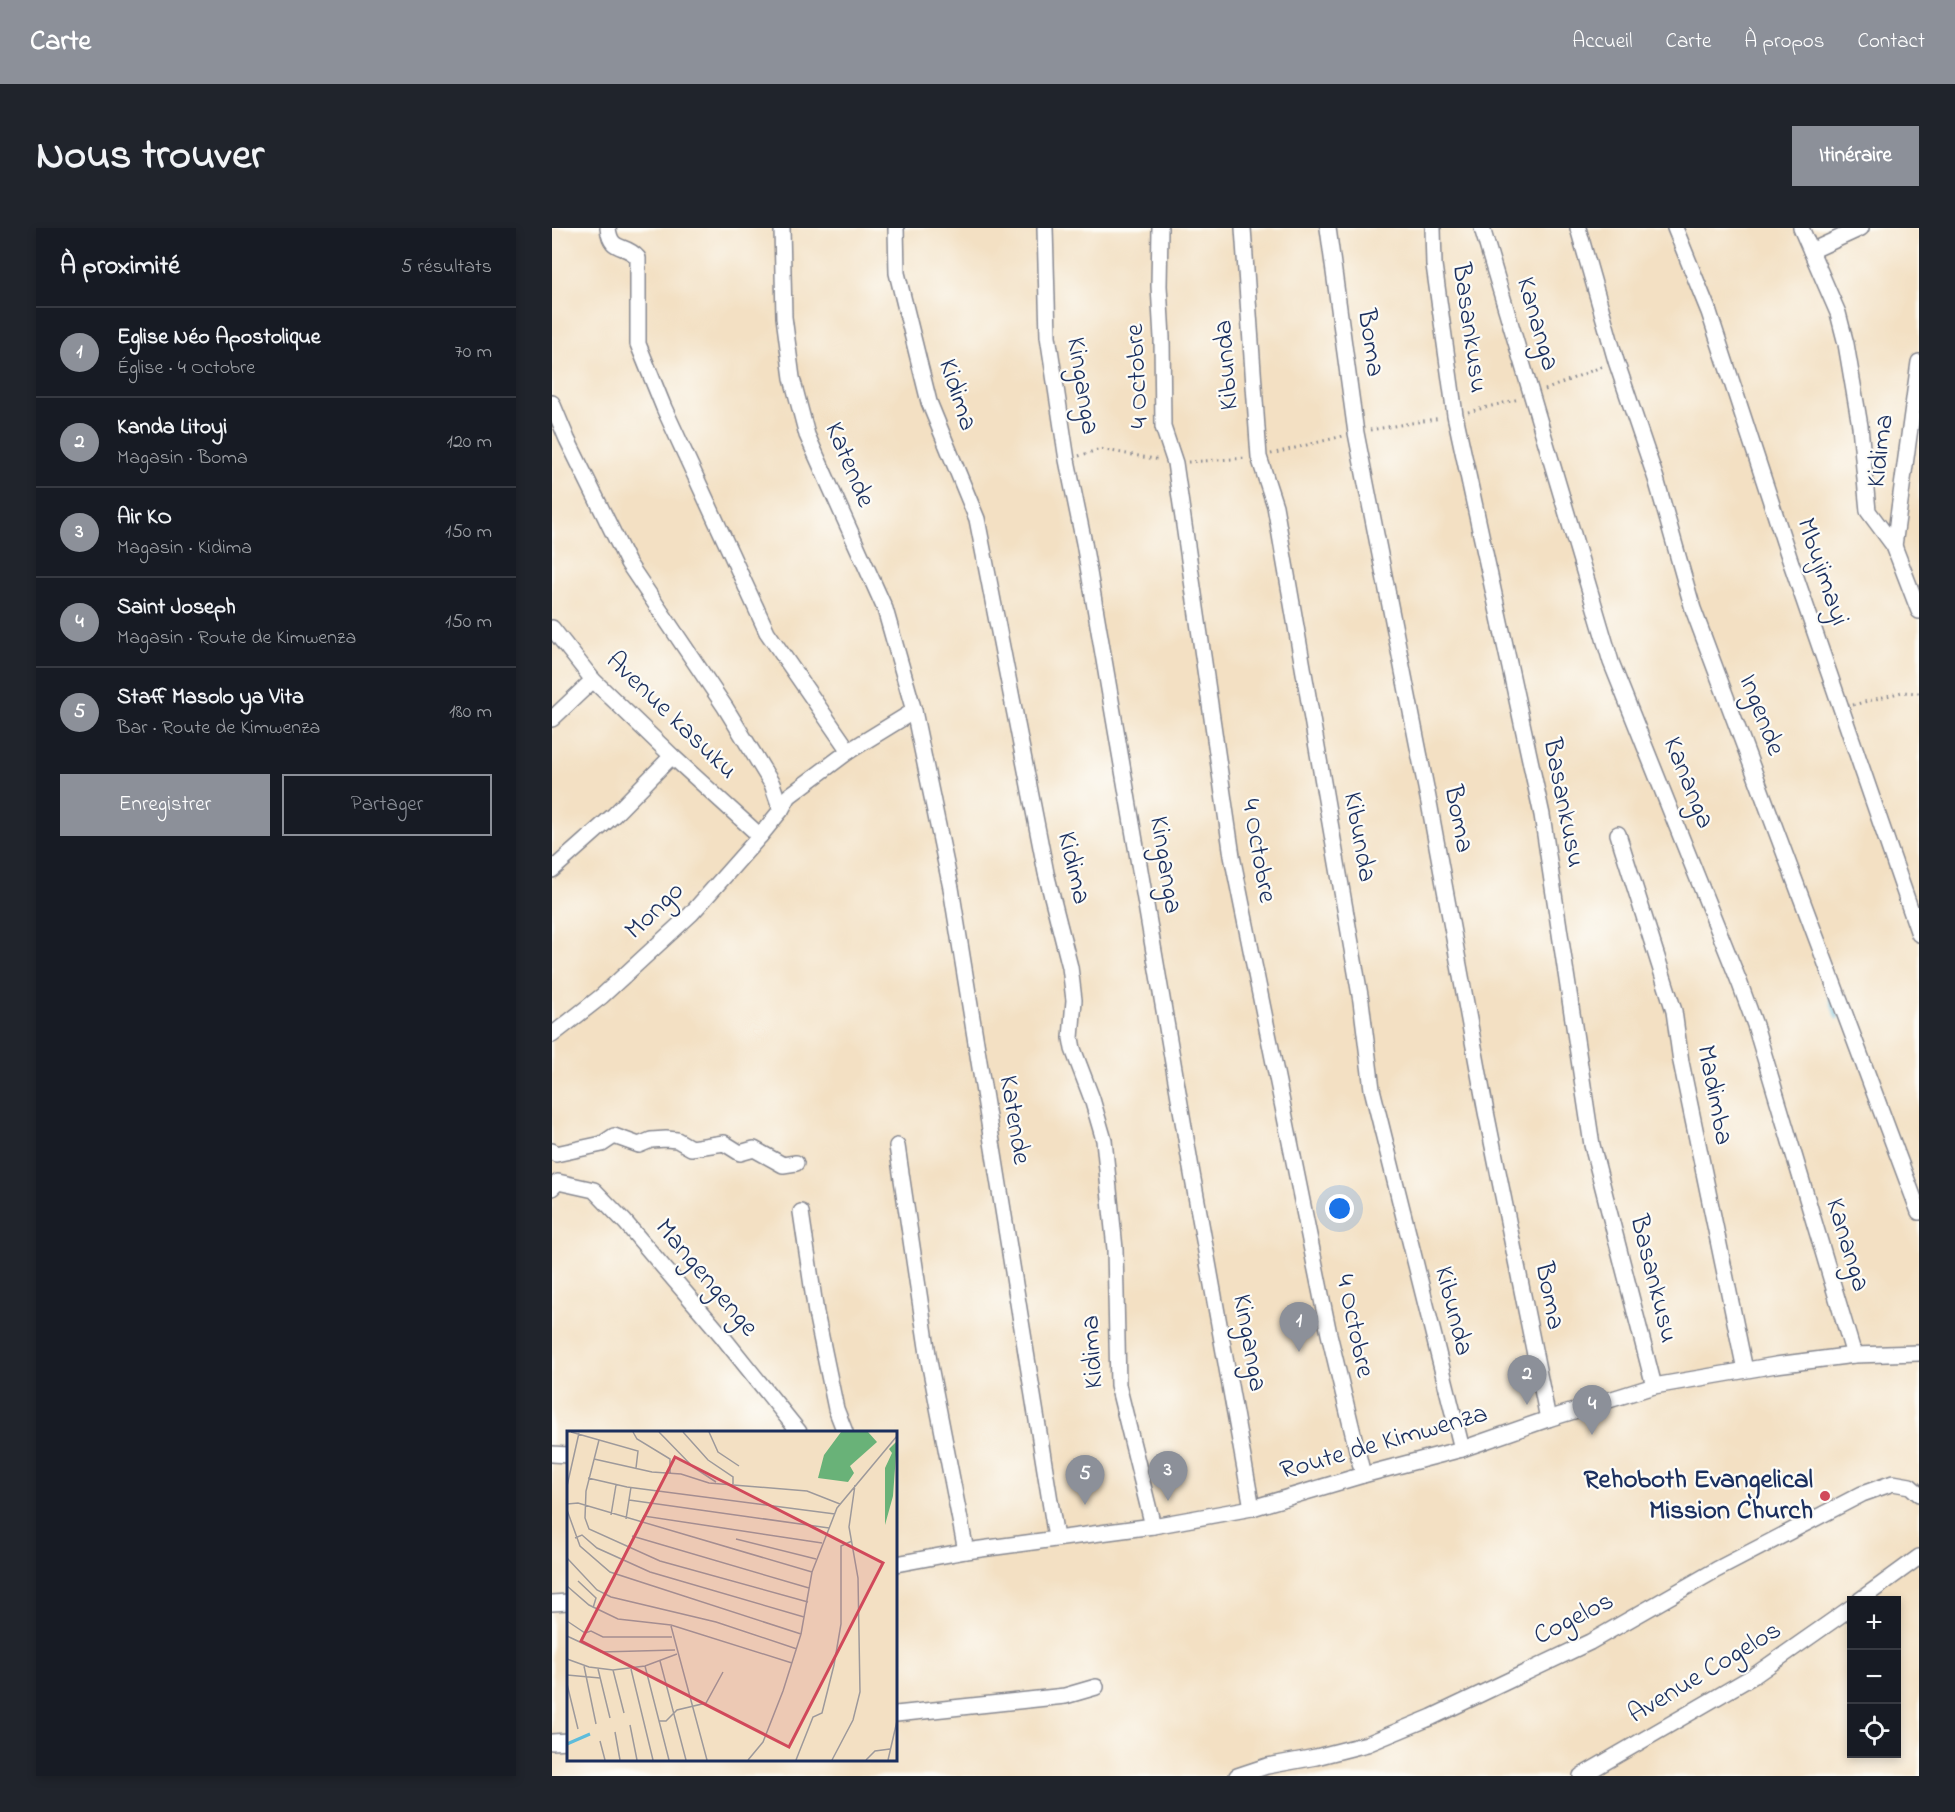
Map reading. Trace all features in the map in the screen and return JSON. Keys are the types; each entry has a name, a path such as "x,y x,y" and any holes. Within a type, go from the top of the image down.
{"street":[{"path":"608,228 610,240 617,248 632,251 638,258 639,344 664,408 717,526 767,632 849,751"},
{"name":"Katende","path":"782,228 784,317 792,378 807,435 885,609 914,711 951,888 1056,1538"},
{"name":"Kidima","path":"896,228 897,273 929,402 976,519 1047,873 1070,966 1074,1000 1071,1038 1104,1140 1115,1249 1118,1385 1153,1526"},
{"name":"Kinganga","path":"1045,228 1048,336 1067,460 1084,543 1189,1157 1252,1508"},
{"name":"4 Octobre","path":"1160,228 1159,286 1163,427 1175,463 1232,856 1329,1334 1363,1475"},
{"name":"Kibunda","path":"1243,228 1259,457 1275,506 1360,1001 1372,1089 1462,1449"},
{"name":"Boma","path":"1328,228 1356,433 1430,808 1486,1112 1548,1419"},
{"name":"Basankusu","path":"1433,228 1434,265 1455,415 1542,815 1592,1146 1654,1386"},
{"name":"Kananga","path":"1482,228 1611,662 1748,1005 1854,1356"},
{"name":"Ingende","path":"1578,228 1616,360 1656,479 1694,609 1919,1212"},
{"name":"Mbujimayi","path":"1675,228 1709,312 1790,560 1919,934"},
{"path":"1801,228 1838,313 1846,344 1860,426 1868,512 1894,546 1919,612"},
{"path":"1811,251 1861,228"},
{"name":"Kidima","path":"1894,546 1919,362"},
{"path":"552,403 567,440 628,564 725,706 772,784 781,810"},
{"name":"Avenue kasuku","path":"552,628 593,680 760,836"},
{"path":"552,719 593,680"},
{"path":"781,810 789,795 849,751 914,711"},
{"path":"552,870 614,816 672,756"},
{"name":"Mongo","path":"552,1035 602,996 691,914 781,810"},
{"name":"Madimba","path":"1618,834 1674,1011 1681,1062 1745,1370"},
{"path":"552,1151 556,1154 603,1144 614,1136 639,1145 651,1140 666,1138 677,1140 691,1148 724,1143 740,1153 754,1149 783,1165 796,1162"},
{"path":"897,1146 929,1360 966,1551"},
{"name":"Mangengenge","path":"555,1185 594,1190 625,1222 723,1336 797,1431"},
{"path":"801,1212 816,1313 836,1409 845,1431"},
{"name":"Route de Kimwenza","path":"897,1564 966,1551 1153,1526 1252,1508 1462,1449 1654,1386 1776,1365 1854,1356 1919,1353"},
{"path":"552,1454 567,1455"},
{"name":"Cogelos","path":"1237,1776 1268,1766 1367,1744 1432,1717 1590,1642 1716,1570 1862,1494 1893,1483 1910,1486 1919,1494"},
{"path":"1865,1596 1919,1557"},
{"path":"552,1603 567,1602"},
{"name":"Avenue Cogelos","path":"1581,1776 1755,1676 1847,1610"},
{"path":"897,1714 1065,1696 1096,1688"},
{"path":"552,1742 567,1741"}],"path":[{"path":"1842,708 1902,692 1919,693"}],"waterway":[{"path":"1831,997 1837,1017"}],"place":[{"name":"Eglise Néo Apostolique","path":"1299,1352"},
{"name":"Kanda Litoyi","path":"1527,1405"},
{"name":"Saint Joseph","path":"1592,1435"},
{"name":"Rehoboth Evangelical Mission Church","path":"1825,1496"},
{"name":"Air KO","path":"1168,1501"},
{"name":"Staff Masolo ya Vita","path":"1085,1505"}]}
